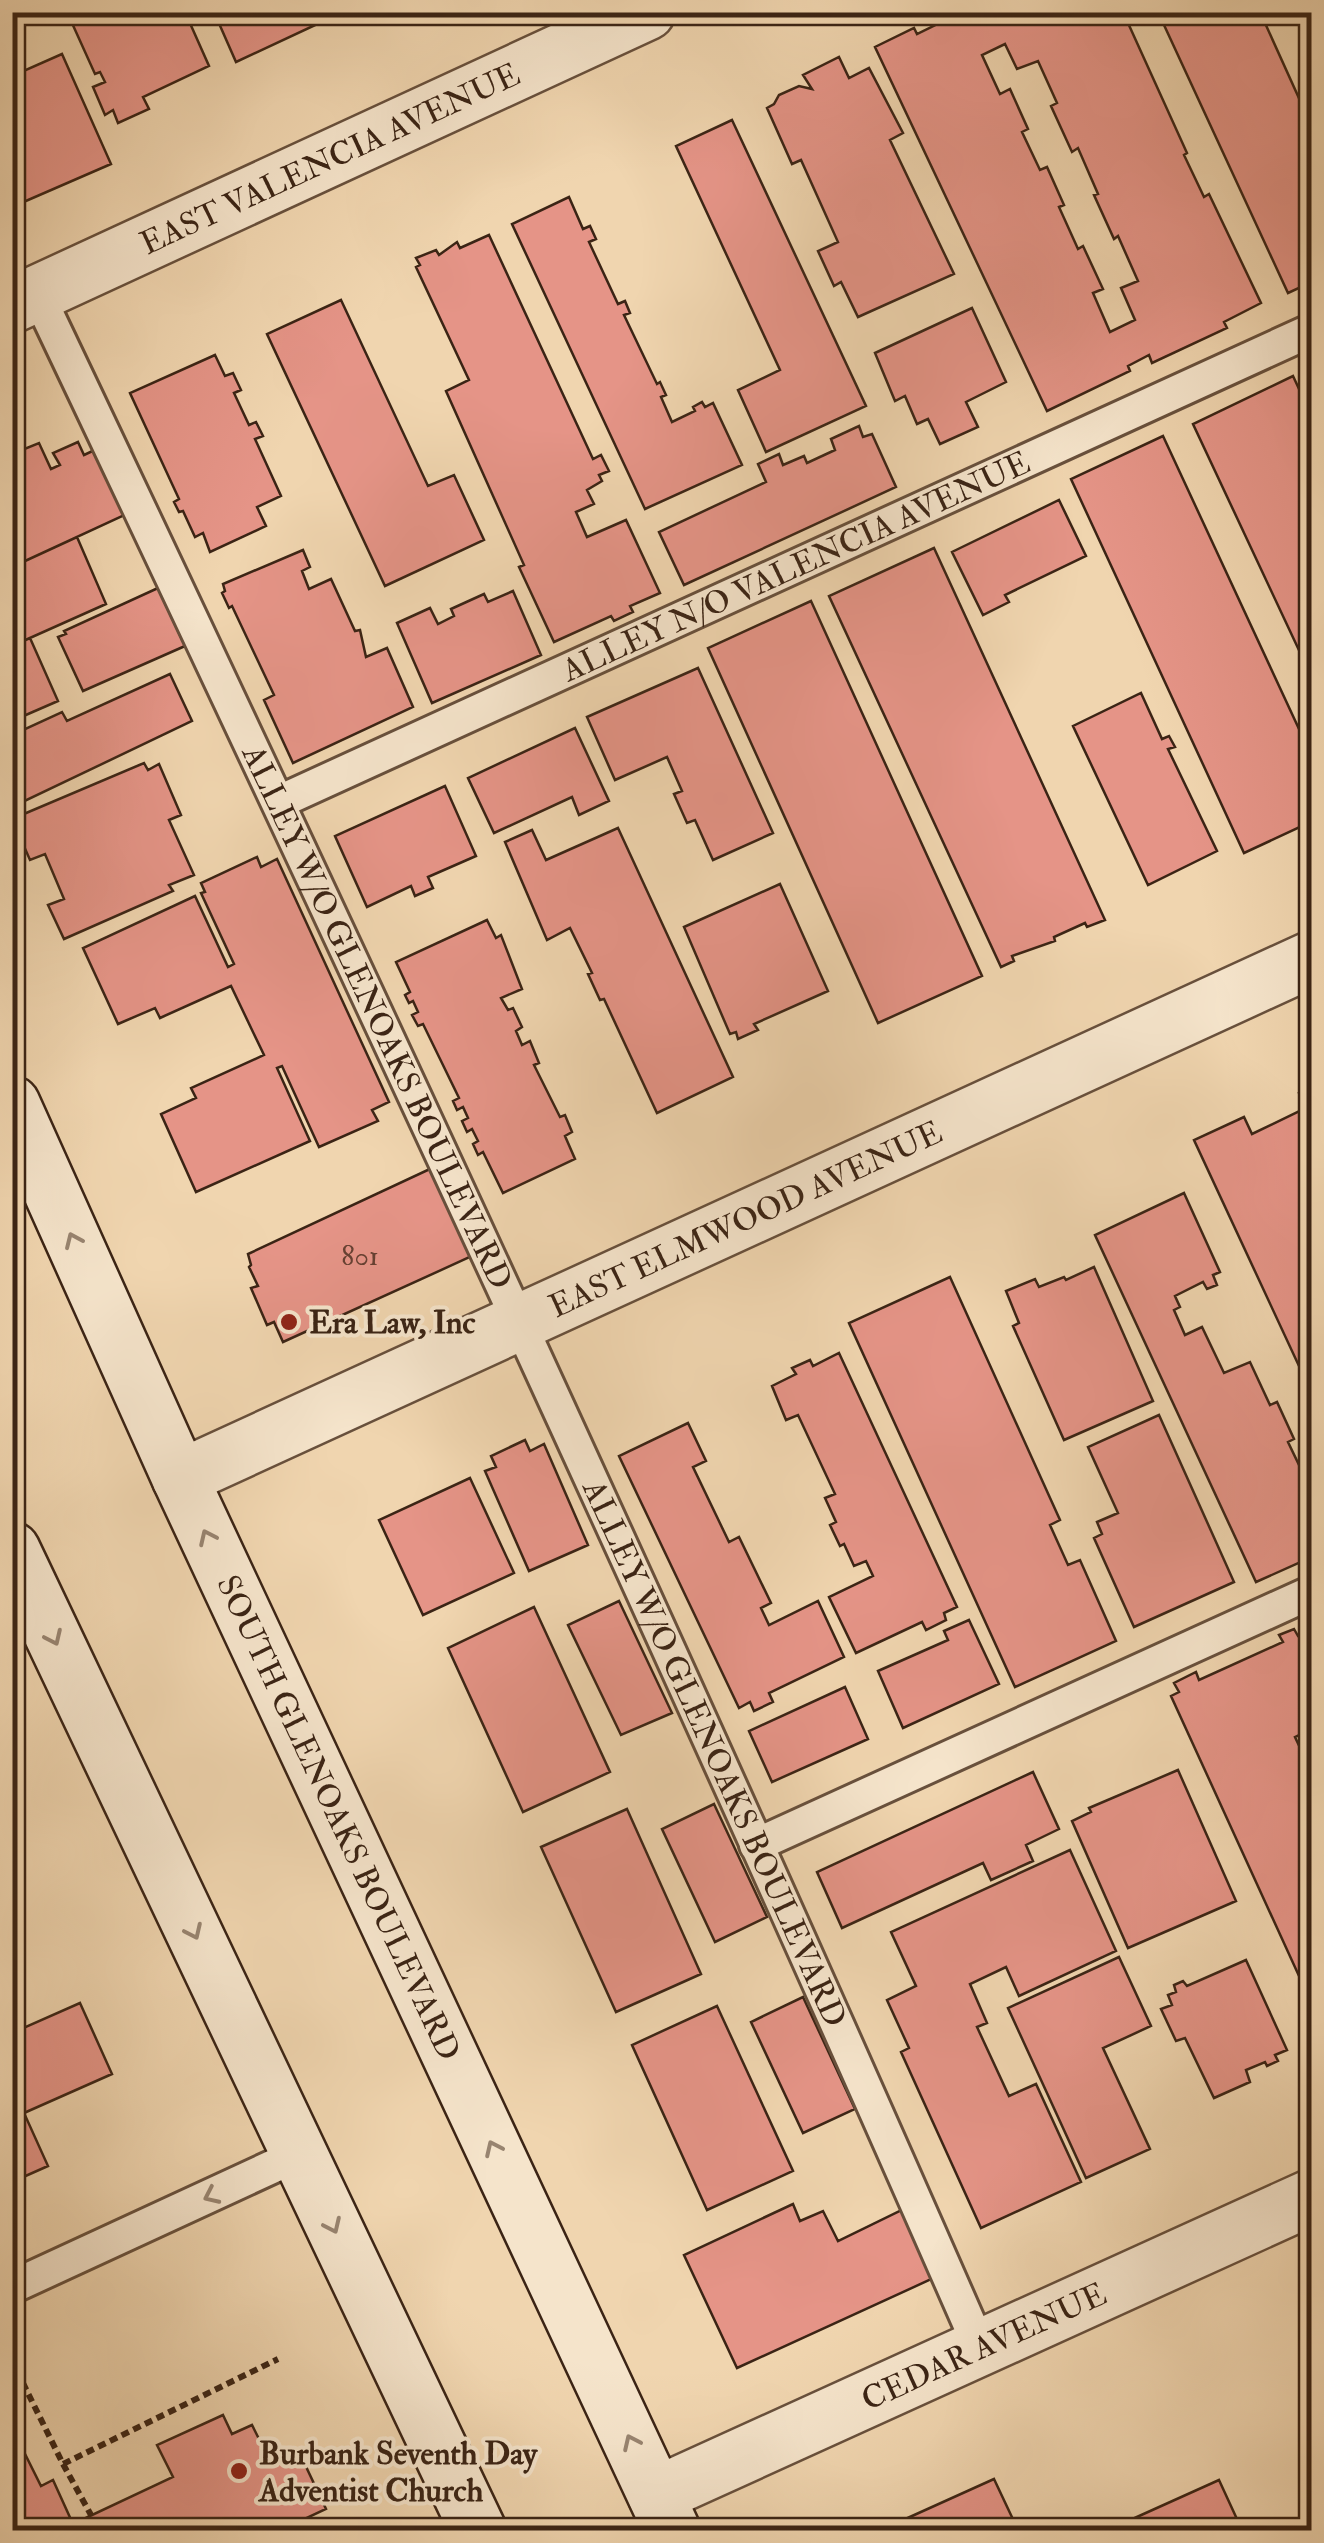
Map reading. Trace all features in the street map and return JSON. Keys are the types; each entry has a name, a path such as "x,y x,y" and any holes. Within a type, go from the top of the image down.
{"street":[{"name":"EAST VALENCIA AVENUE","path":"25,299 647,12"},
{"name":"EAST ELMWOOD AVENUE","path":"180,1478 1312,959"},
{"name":"SOUTH GLENOAKS BOULEVARD","path":"12,1104 180,1478 664,2513"},
{"path":"12,1550 478,2530"},
{"name":"CEDAR AVENUE","path":"664,2513 980,2348 1312,2197"}],"lane":[{"name":"ALLEY W/O GLENOAKS BOULEVARD","path":"25,299 279,802 522,1322 980,2348"},
{"name":"ALLEY N/O VALENCIA AVENUE","path":"279,802 1312,330"},
{"path":"756,1846 1312,1592"},
{"path":"12,2287 300,2154"}],"path":[{"path":"63,2464 278,2359"},
{"path":"17,2371 90,2515"}],"building":[{"path":"67,12 185,12 209,66 143,97 149,109 118,123 113,110 105,115 93,87 105,82 100,72 95,74"},
{"path":"214,12 343,12 236,62"},
{"path":"962,12 1123,12 1187,153 1184,155 1204,197 1209,194 1261,303 1224,322 1227,328 1152,363 1149,355 1128,366 1130,371 1047,411 875,47 914,28 917,34","holes":["1005,44 1017,69 1038,61 1057,103 1051,106 1072,152 1078,148 1098,194 1094,195 1138,281 1121,288 1135,320 1110,332 1093,293 1103,289 1083,246 1078,249 1047,167 1040,170 1022,132 1028,129 1010,89 1000,94 982,55"]},
{"path":"1158,12 1260,12 1312,127 1312,282 1288,293"},
{"path":"62,54 111,164 12,207 12,76"},
{"path":"839,57 849,78 869,68 903,133 890,140 954,274 858,317 841,282 834,286 818,251 838,242 801,160 792,164 767,108 779,95 799,86 812,89 803,75"},
{"path":"732,120 866,406 766,452 738,390 780,370 676,146"},
{"path":"569,197 583,229 590,226 596,239 589,242 618,304 625,301 630,313 624,315 666,395 661,397 672,422 695,411 693,407 702,402 705,407 713,403 742,465 645,509 512,224"},
{"path":"489,235 593,459 601,455 609,471 599,475 602,481 587,490 594,504 576,512 587,537 626,520 660,593 630,606 633,612 614,621 611,616 554,642 446,391 469,380 416,267 420,265 416,258 436,250 439,255 457,242 460,248"},
{"path":"341,300 428,486 454,475 484,540 385,586 267,334"},
{"path":"972,308 1006,382 966,402 978,427 940,444 928,419 917,424 905,396 895,401 875,353"},
{"path":"215,355 225,376 233,373 241,390 234,393 249,425 256,422 263,436 255,439 281,496 257,507 266,526 210,552 203,533 195,537 183,511 179,512 174,502 179,499 130,393"},
{"path":"1293,376 1312,417 1312,678 1193,424"},
{"path":"859,426 863,437 872,434 896,487 684,585 659,532 766,482 758,464 779,454 783,465 804,456 807,463 835,450 831,439"},
{"path":"1163,436 1312,757 1312,816 1300,827 1244,853 1071,479"},
{"path":"78,442 84,455 99,448 129,513 12,567 12,476 16,484 24,480 12,454 39,443 51,469 60,465 53,453"},
{"path":"1059,500 1086,556 1005,595 1009,602 983,615 952,552"},
{"path":"77,537 106,604 12,646 12,567"},
{"path":"934,548 1105,920 1087,927 1085,923 1054,937 1055,941 1012,956 1014,961 1001,967 829,596"},
{"path":"303,550 310,567 302,571 309,589 331,579 355,631 360,630 366,657 387,648 413,707 293,763 264,700 274,695 232,606 229,608 222,593 223,584"},
{"path":"158,588 185,646 83,691 58,637"},
{"path":"513,591 541,655 432,703 397,623 430,608 438,624 454,616 451,609 484,594 488,602"},
{"path":"811,601 982,976 878,1023 708,648"},
{"path":"30,638 58,701 12,721 12,646"},
{"path":"698,668 773,833 713,860 695,820 687,823 674,794 682,791 667,757 615,780 587,717"},
{"path":"170,674 192,721 12,807 12,735 62,712 67,721"},
{"path":"1141,693 1162,739 1169,736 1175,747 1168,749 1217,851 1148,885 1073,726"},
{"path":"575,728 609,801 579,815 572,797 494,833 468,778"},
{"path":"144,763 148,770 159,764 181,815 169,820 194,875 169,885 173,891 64,939 48,905 64,899 45,854 30,860 12,819"},
{"path":"445,786 476,856 428,877 433,888 415,896 411,886 367,907 335,836"},
{"path":"618,828 733,1077 657,1113 604,999 600,1000 570,928 547,940 505,842 532,830 546,860"},
{"path":"257,857 261,867 277,859 389,1102 372,1110 378,1121 319,1147 282,1066 277,1068 310,1141 196,1192 161,1114 196,1098 191,1088 264,1055 231,986 160,1018 155,1008 118,1024 83,948 195,896 228,967 234,964 201,893 205,892 201,883"},
{"path":"780,884 828,991 754,1024 758,1030 738,1039 736,1032 730,1034 684,927"},
{"path":"487,920 496,938 501,935 522,989 501,998 508,1010 513,1008 522,1027 516,1031 522,1045 530,1041 539,1063 534,1065 560,1117 565,1115 572,1132 565,1136 575,1159 503,1193 483,1152 478,1155 473,1144 478,1141 472,1129 467,1132 462,1121 468,1118 463,1107 457,1110 453,1101 459,1098 423,1024 418,1026 412,1015 418,1012 405,995 410,992 396,962"},
{"path":"1312,1087 1312,1394 1194,1140 1244,1117 1252,1134 1306,1108 1299,1093"},
{"path":"432,1168 472,1256 283,1342 274,1322 267,1325 251,1288 258,1286 248,1254"},
{"path":"1184,1193 1220,1272 1213,1275 1217,1285 1207,1289 1203,1282 1175,1296 1180,1307 1174,1310 1185,1335 1202,1327 1224,1373 1250,1362 1270,1405 1277,1402 1294,1439 1288,1442 1300,1467 1312,1461 1312,1557 1256,1582 1095,1235"},
{"path":"1094,1267 1153,1401 1064,1440 1013,1326 1019,1323 1006,1291 1035,1279 1039,1287 1064,1277 1066,1280"},
{"path":"950,1277 1060,1520 1050,1525 1068,1565 1080,1560 1116,1641 1015,1687 849,1323"},
{"path":"839,1353 957,1607 944,1613 946,1620 926,1630 922,1622 856,1653 829,1597 873,1576 866,1561 854,1566 844,1544 840,1546 830,1525 836,1522 825,1498 835,1494 798,1415 786,1420 772,1386 796,1374 792,1368 810,1360 813,1366"},
{"path":"1159,1415 1234,1582 1134,1627 1094,1538 1102,1534 1097,1522 1118,1513 1088,1447"},
{"path":"688,1423 706,1461 693,1467 729,1542 739,1537 771,1603 761,1608 769,1625 818,1601 844,1657 769,1693 773,1702 754,1711 750,1702 739,1708 619,1456"},
{"path":"525,1440 530,1451 544,1444 588,1545 529,1571 485,1471 496,1467 491,1456"},
{"path":"470,1478 514,1573 423,1615 379,1520"},
{"path":"619,1601 672,1713 621,1735 568,1625"},
{"path":"534,1607 610,1772 523,1812 448,1648"},
{"path":"969,1620 999,1684 903,1728 878,1671 948,1640 944,1631"},
{"path":"1294,1629 1298,1636 1312,1630 1312,1729 1295,1737 1312,1773 1312,2015 1305,2002 1310,2000 1171,1696 1179,1692 1174,1683 1196,1672 1199,1680 1283,1642 1279,1635"},
{"path":"845,1687 868,1739 772,1782 749,1731"},
{"path":"1178,1770 1236,1901 1128,1948 1072,1821 1091,1812 1089,1808"},
{"path":"1033,1772 1059,1829 1026,1845 1033,1861 991,1880 983,1863 842,1928 817,1872"},
{"path":"714,1804 767,1917 715,1942 662,1829"},
{"path":"627,1809 701,1974 616,2012 541,1847"},
{"path":"1070,1850 1116,1951 1019,1996 1006,1967 970,1984 987,2023 977,2027 1009,2096 1036,2084 1081,2182 981,2228 901,2052 909,2048 887,2000 916,1986 891,1932"},
{"path":"1119,1957 1151,2026 1103,2048 1150,2149 1086,2178 1008,2008"},
{"path":"1246,1960 1287,2050 1275,2055 1278,2061 1246,2070 1250,2082 1214,2098 1185,2038 1176,2041 1161,2009 1172,2005 1168,1995 1176,1992 1174,1985 1183,1981 1187,1986"},
{"path":"803,1997 855,2109 803,2133 751,2022"},
{"path":"80,2003 112,2074 24,2113 48,2166 12,2182 12,2033"},
{"path":"717,2006 793,2171 707,2210 632,2045"},
{"path":"793,2204 800,2221 823,2211 838,2241 906,2208 938,2276 737,2368 684,2255"},
{"name":"Burbank Seventh Day Adventist Church","path":"223,2415 232,2434 252,2425 268,2457 274,2454 279,2464 300,2454 326,2509 300,2521 305,2530 12,2530 12,2450 21,2446 41,2486 53,2480 73,2524 173,2477 157,2445"},
{"path":"994,2479 1018,2530 881,2530"},
{"path":"1219,2480 1242,2530 1108,2530"}],"place":[{"name":"Era Law, Inc","path":"289,1322"},
{"name":"Burbank Seventh Day Adventist Church","path":"239,2471"}]}
